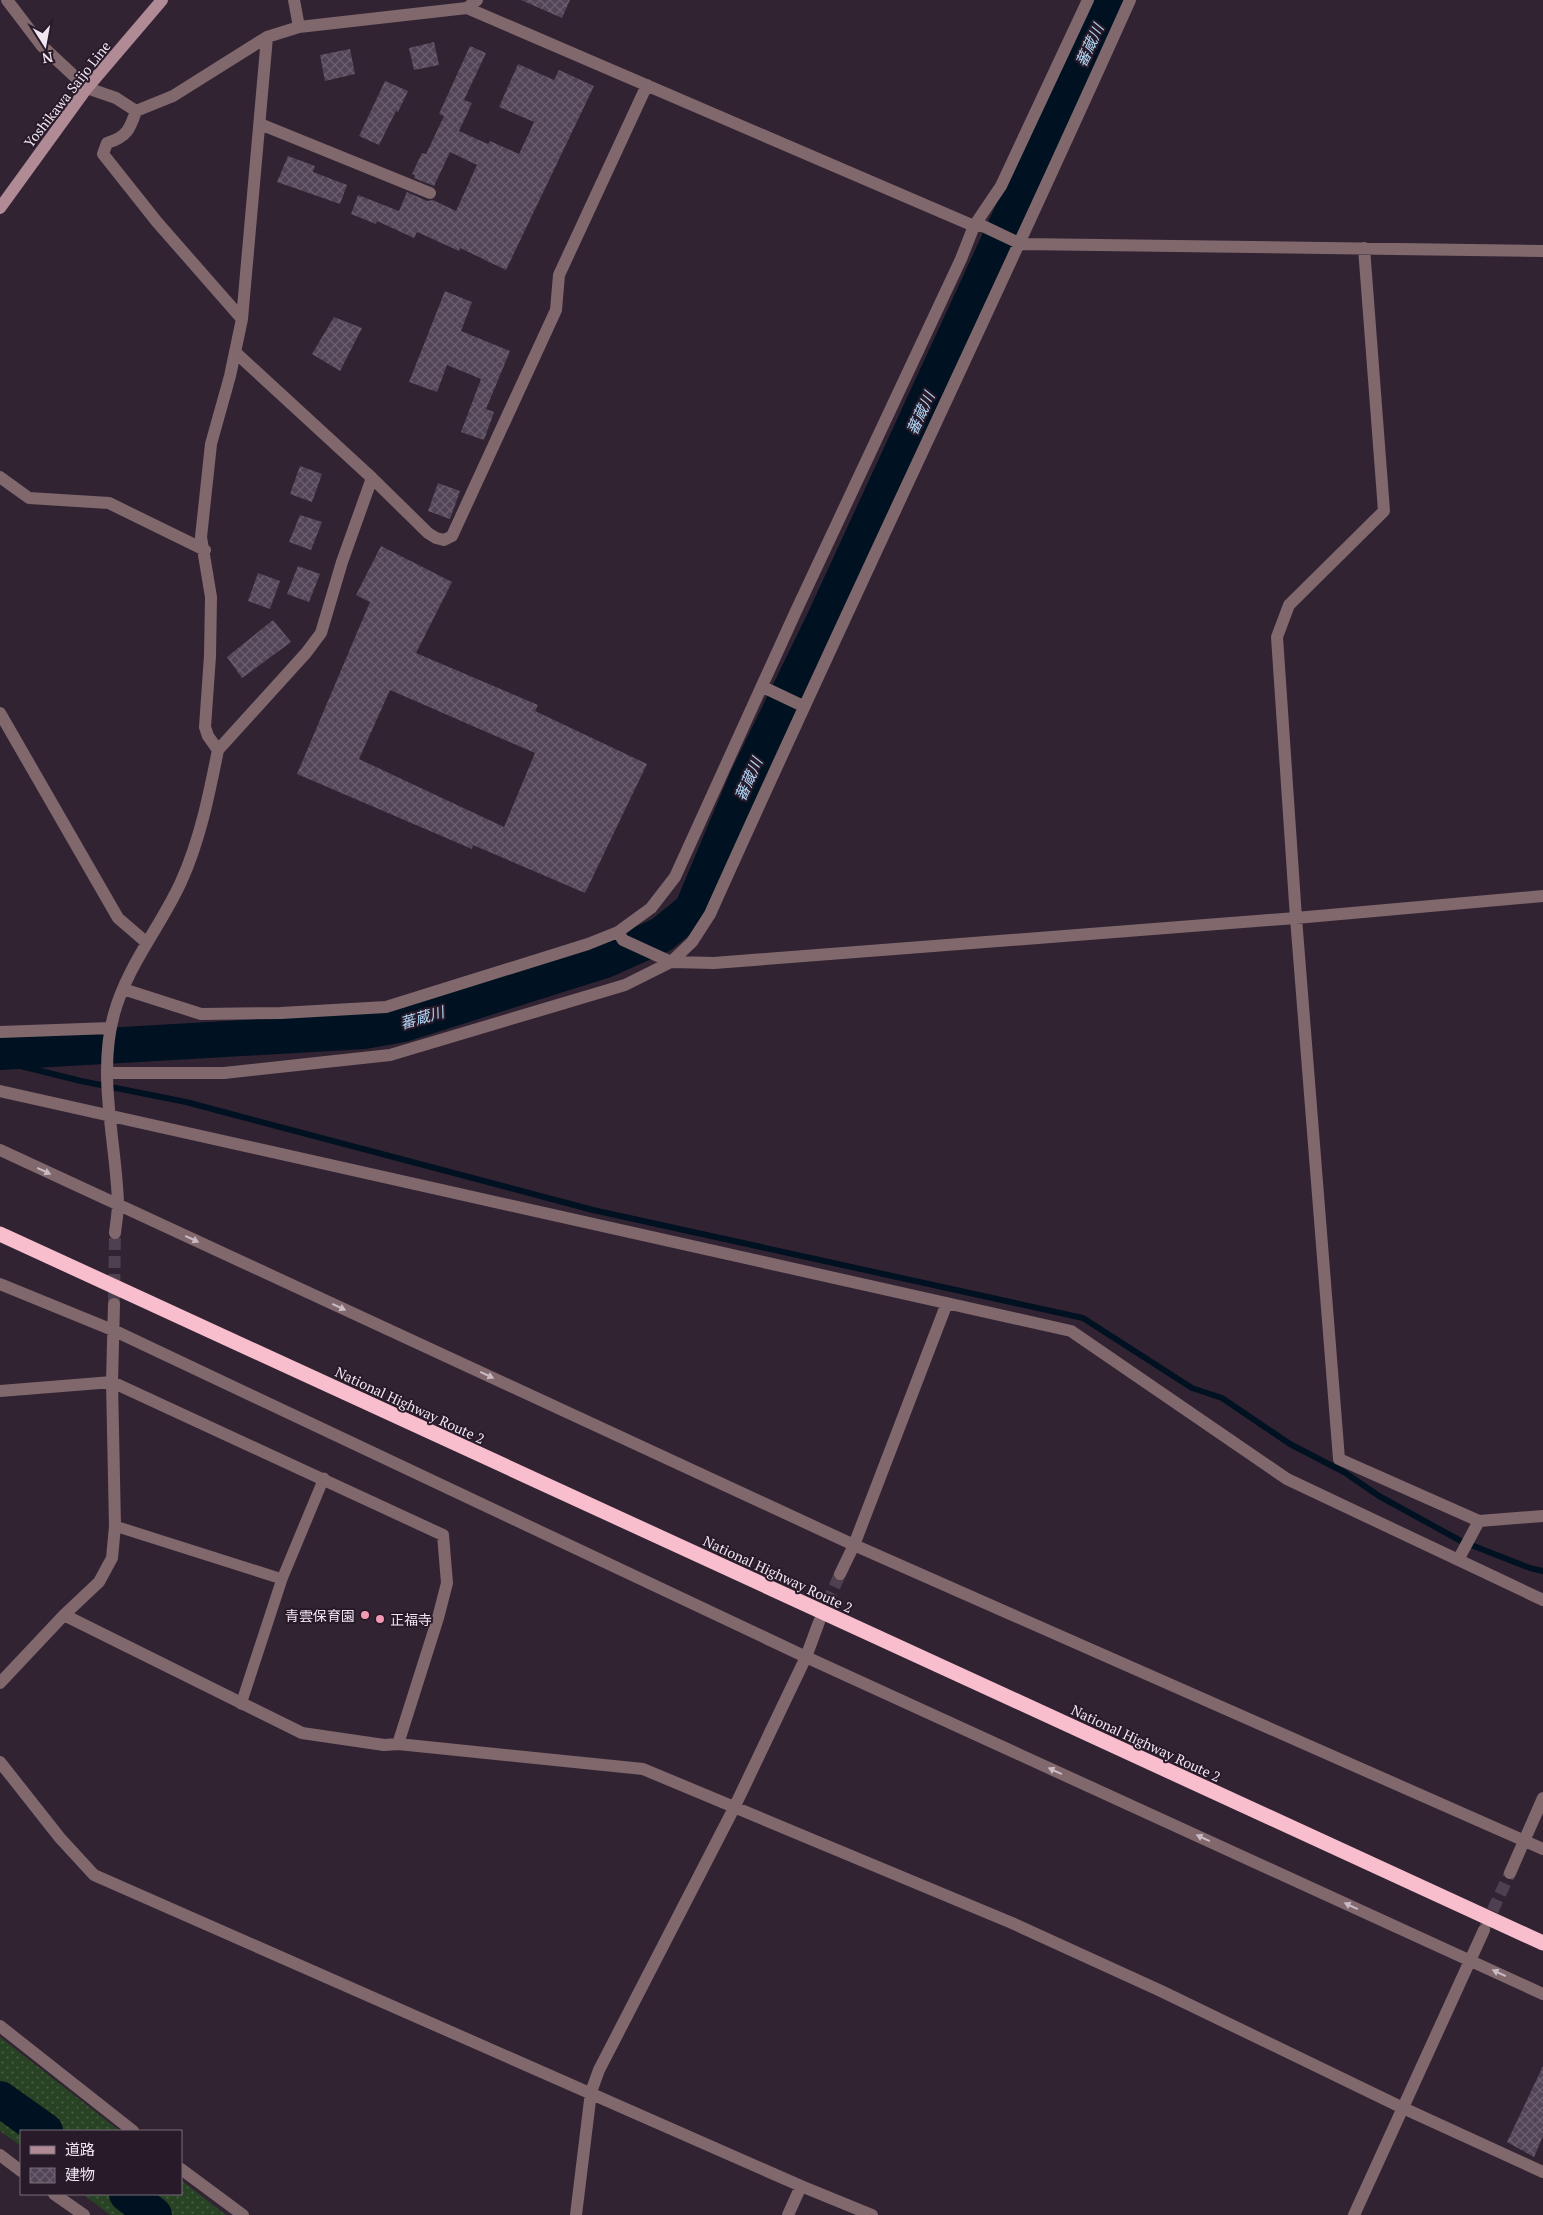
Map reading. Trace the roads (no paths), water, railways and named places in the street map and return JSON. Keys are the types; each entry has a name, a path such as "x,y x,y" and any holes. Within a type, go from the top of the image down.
{"highway":[{"name":"National Highway Route 2","path":"0,1234 1543,1944"}],"main road":[{"name":"Yoshikawa Saijo Line","path":"0,208 87,88 162,0"}],"street":[{"path":"7,0 42,46 87,88 116,98 136,111"},
{"path":"294,0 299,27"},
{"path":"123,989 202,1014 280,1013 386,1007 588,944 621,936 651,908 675,877 766,689 796,610 961,259 1001,186 1088,0"},
{"path":"107,1074 224,1073 390,1055 624,985 670,962 692,942 710,914 802,706 1020,243 1130,0"},
{"path":"242,319 157,222 103,154 107,143 120,139 130,128 136,111 173,96 267,37 299,27 472,4 647,85 1020,243 1543,251"},
{"path":"218,750 208,736 205,727 210,656 211,597 205,550 201,537 211,444 242,319 267,37"},
{"path":"235,352 428,532 436,538 444,540 452,536 556,310 559,275 647,85"},
{"path":"260,124 430,193"},
{"path":"1364,248 1384,511 1289,605 1277,637 1296,918 1338,1458 1479,1521 1543,1516"},
{"path":"0,476 28,498 109,504 205,550"},
{"path":"115,1233 118,1205 107,1074 110,1032 114,1013 123,989 180,883 194,849 205,813 218,750 306,653 321,633 342,562 372,478"},
{"path":"766,689 802,706"},
{"path":"0,713 118,918 147,943"},
{"path":"621,936 670,962 714,963 1296,918 1543,896"},
{"path":"0,1032 110,1032"},
{"path":"0,1091 1071,1331 1287,1479 1543,1600"},
{"path":"0,1150 854,1545 1543,1849"},
{"path":"0,1284 115,1330 806,1657 1543,1994"},
{"path":"840,1574 854,1545 947,1302"},
{"path":"0,1683 99,1582 112,1558 115,1526 112,1382 115,1330 114,1304"},
{"path":"0,1391 112,1382 324,1478 443,1535 447,1583 438,1618 398,1744"},
{"path":"1458,1560 1479,1521"},
{"path":"64,1616 302,1733 384,1745 398,1744 643,1769 1012,1923 1161,1991 1403,2108 1543,2172"},
{"path":"576,2215 591,2092 599,2070 734,1808 806,1657 819,1622"},
{"path":"0,1762 60,1838 94,1875 801,2186 872,2215"},
{"path":"1510,1873 1543,1798"},
{"path":"1354,2215 1484,1930"},
{"path":"0,2026 132,2130"},
{"path":"0,2155 20,2170"},
{"path":"182,2170 243,2215"},
{"path":"788,2215 801,2186"},
{"path":"55,2195 84,2215"}],"lane":[{"path":"241,1704 282,1579 324,1478"},
{"path":"115,1526 282,1579"}],"waterway":[{"name":"蕃蔵川","path":"0,1052 364,1031 403,1024 605,960 661,935 692,910 747,779 823,623 1110,0"},
{"path":"0,1061 81,1081 186,1102 593,1210 1083,1318 1192,1388 1222,1398 1290,1444 1344,1472 1379,1496 1461,1541 1530,1568 1543,1571"},
{"path":"0,2099 44,2130"},
{"path":"128,2195 154,2215"}],"tunnel":[{"path":"114,1304 115,1233"},
{"path":"820,1620 840,1574"},
{"path":"1485,1927 1510,1873"}],"place":[{"name":"青雲保育園","path":"365,1615"},
{"name":"正福寺","path":"380,1619"}]}
